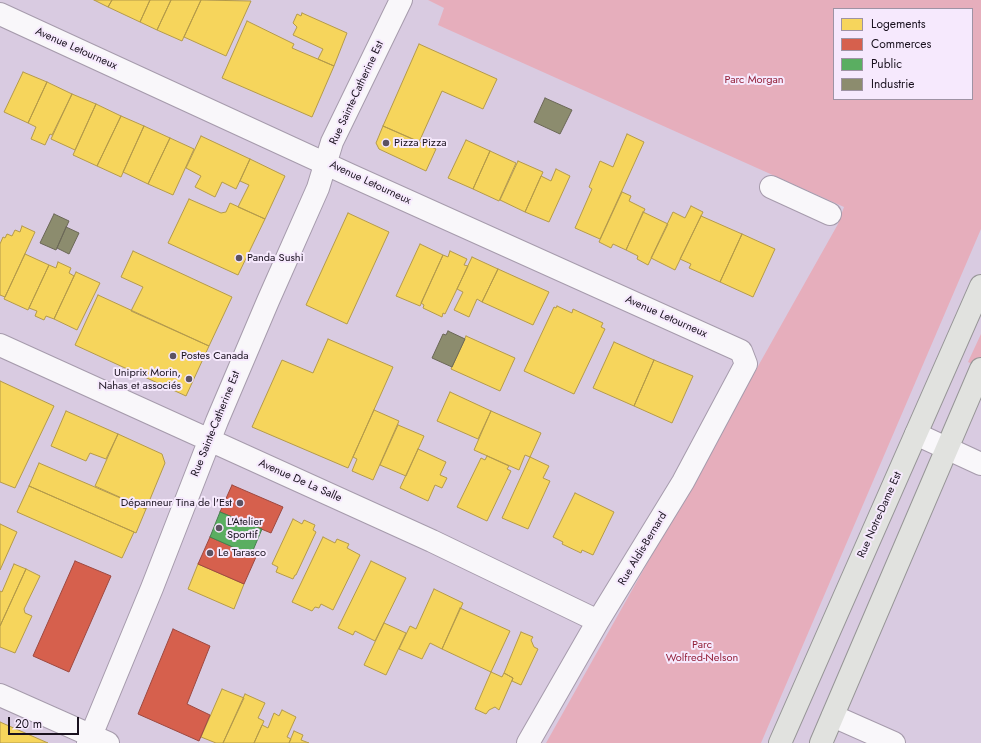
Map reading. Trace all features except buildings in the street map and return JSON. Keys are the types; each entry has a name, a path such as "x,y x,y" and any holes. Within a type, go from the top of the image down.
{"main road":[{"name":"Rue Notre-Dame Est","path":"780,743 981,286"},
{"path":"821,743 981,369"}],"street":[{"name":"Rue Sainte-Catherine Est","path":"96,741 152,588 210,440 268,301 318,188 332,142 401,0"},
{"name":"Avenue Letourneux","path":"0,14 742,351"},
{"path":"771,187 830,214"},
{"name":"Avenue De La Salle","path":"0,345 432,541 598,621"},
{"name":"Rue Aldis-Bernard","path":"528,743 598,621 683,482 746,364 742,351"},
{"path":"916,434 981,464"},
{"path":"0,694 96,741"},
{"path":"833,716 894,743"}],"green space":[{"path":"428,0 981,0 981,229 761,743 546,743 838,224 844,207 438,25 444,8"},
{"path":"981,334 981,368 968,362"}],"place":[{"name":"Pizza Pizza","path":"386,143"},
{"name":"Panda Sushi","path":"239,258"},
{"name":"Postes Canada","path":"173,356"},
{"name":"Uniprix Morin, Nahas et associés","path":"189,379"},
{"name":"Dépanneur Tina de l'Est","path":"240,503"},
{"name":"L'Atelier Sportif","path":"219,528"},
{"name":"Le Tarasco","path":"210,553"}],"park label":[{"name":"Parc Morgan","path":"754,80"},
{"name":"Parc Wolfred-Nelson","path":"702,651"}]}
